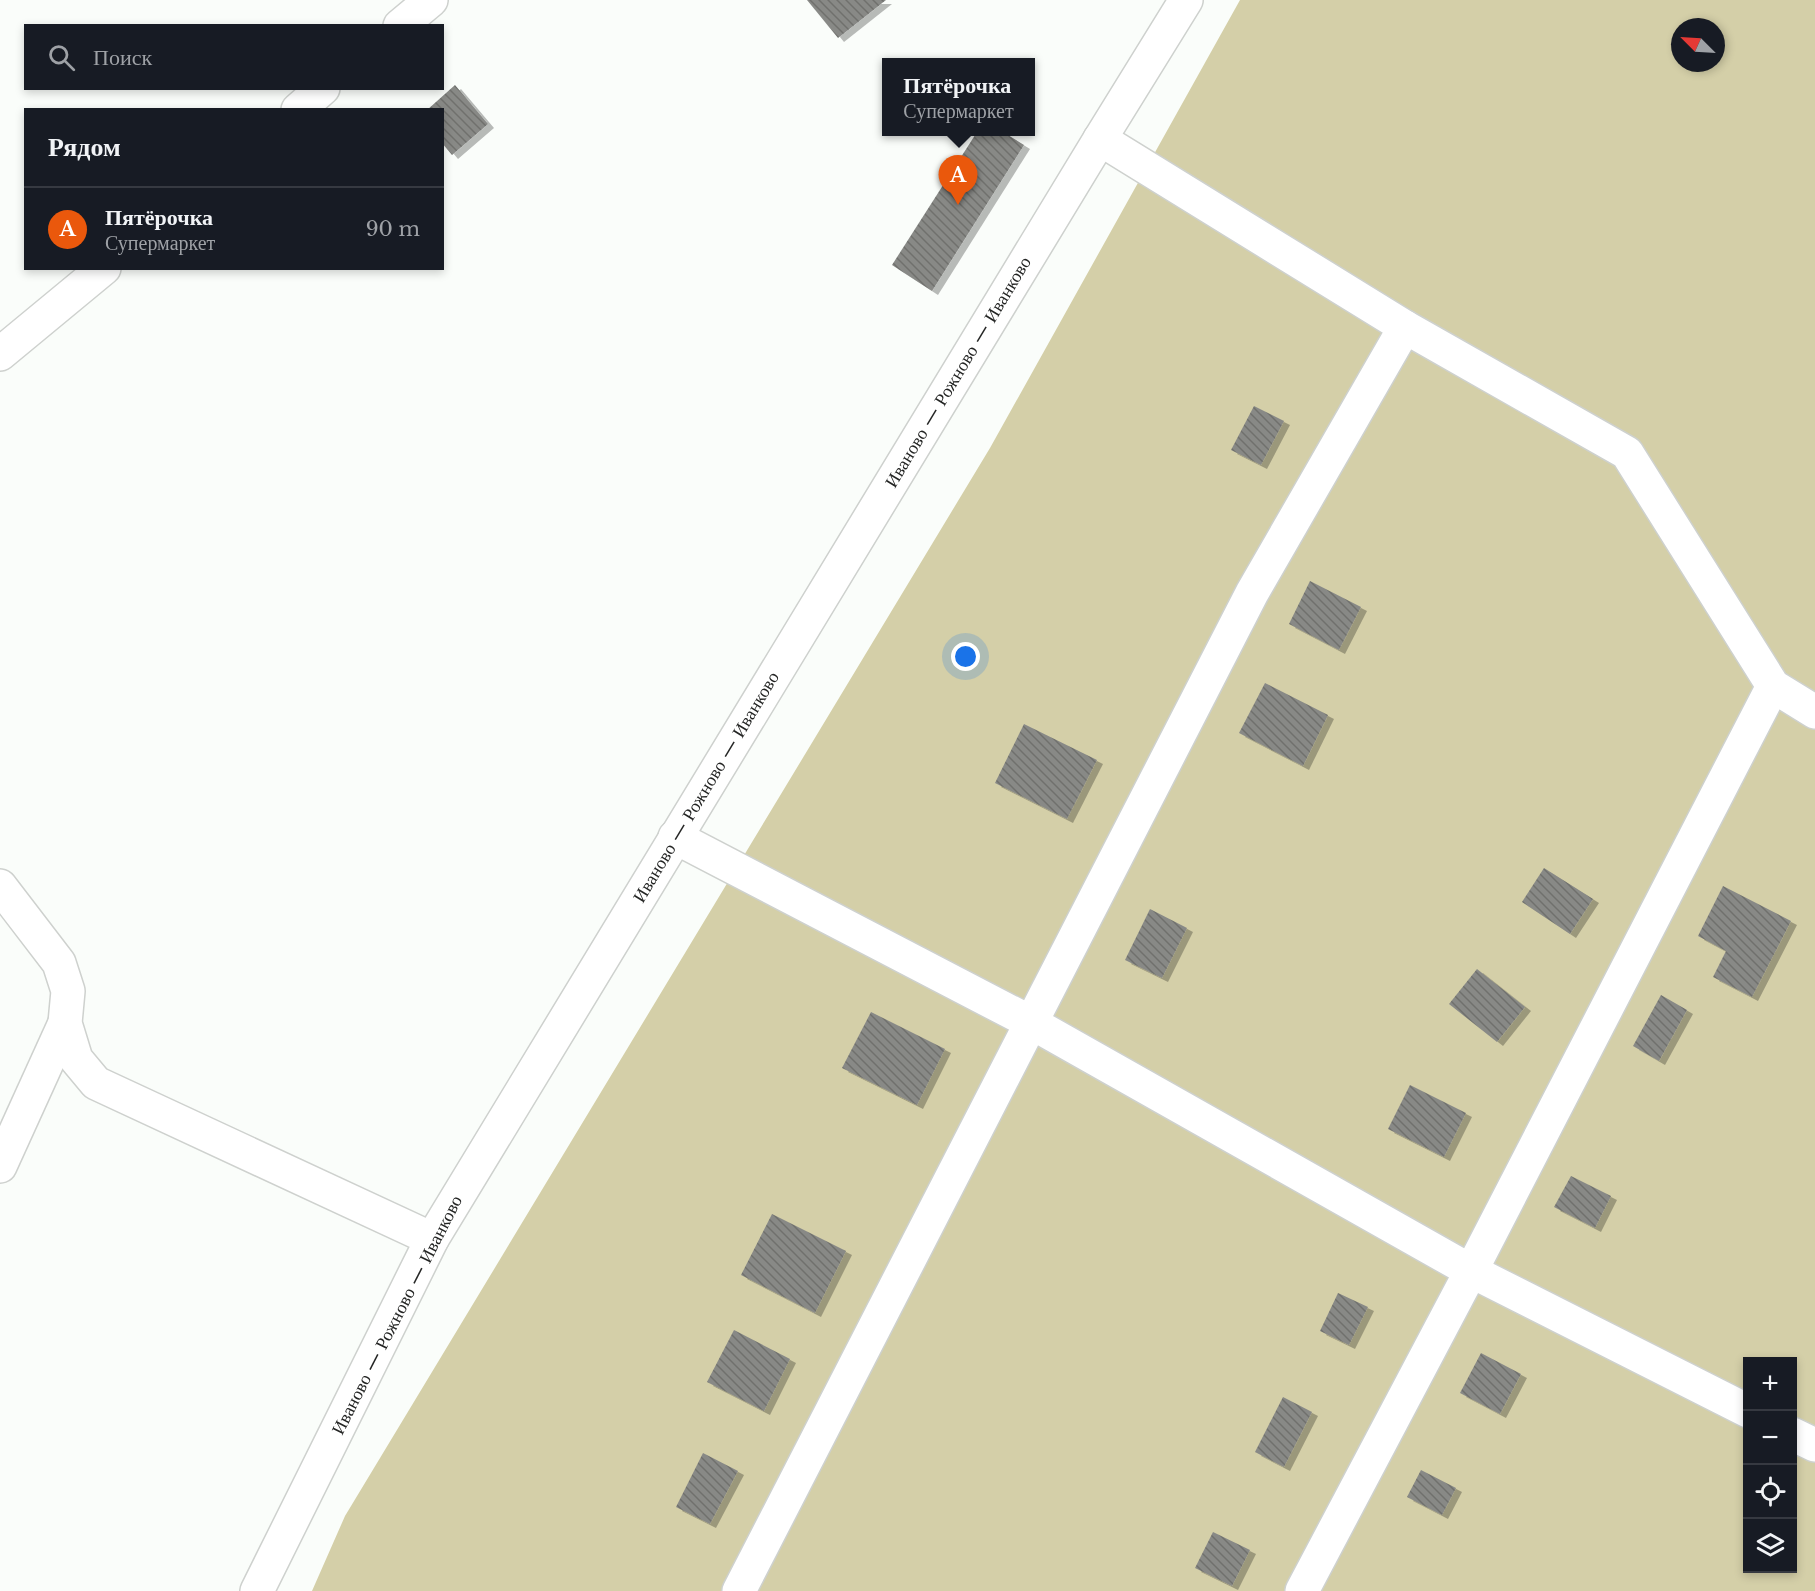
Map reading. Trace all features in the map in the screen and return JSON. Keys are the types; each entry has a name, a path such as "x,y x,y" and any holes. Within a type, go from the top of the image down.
{"street":[{"path":"402,24 431,0"},
{"name":"Иваново — Рожново — Иванково","path":"257,1591 432,1239 1186,0"},
{"path":"300,108 321,90"},
{"path":"1100,139 1405,327 1627,453 1773,686 1815,712"},
{"path":"0,354 102,270"},
{"path":"739,1591 1252,593 1405,327"},
{"path":"1302,1591 1471,1271 1773,686"},
{"path":"675,837 1030,1022 1471,1271 1743,1408"},
{"path":"0,886 59,963 68,991 66,1023 76,1059 96,1083 432,1239"},
{"path":"0,1166 66,1023"},
{"path":"1797,1436 1815,1445"}],"shaded area":[{"path":"1240,0 1815,0 1815,1591 312,1591 345,1516 990,448"}],"building":[{"path":"807,0 886,0 838,38"},
{"path":"455,85 488,124 452,155 444,145 444,108 429,108"},
{"path":"974,136 1009,136 1024,145 932,291 892,265"},
{"path":"1254,406 1284,421 1261,465 1231,450"},
{"path":"1310,581 1361,607 1339,650 1289,624"},
{"path":"1265,683 1328,715 1303,766 1239,733"},
{"path":"1024,724 1097,760 1067,819 995,783"},
{"path":"1544,868 1593,899 1570,934 1522,902"},
{"path":"1723,886 1791,921 1752,997 1713,977 1726,951 1698,936"},
{"path":"1150,909 1187,928 1162,978 1125,960"},
{"path":"1477,969 1525,1007 1497,1042 1449,1004"},
{"path":"1661,995 1687,1010 1659,1061 1633,1046"},
{"path":"871,1012 945,1049 917,1105 842,1068"},
{"path":"1410,1085 1466,1113 1444,1157 1388,1129"},
{"path":"1571,1176 1611,1196 1595,1228 1554,1207"},
{"path":"772,1214 846,1251 815,1313 741,1275"},
{"path":"1338,1293 1368,1307 1349,1345 1320,1331"},
{"path":"734,1330 790,1359 764,1411 707,1382"},
{"path":"1481,1353 1521,1374 1500,1414 1460,1393"},
{"path":"1283,1397 1312,1412 1284,1467 1255,1452"},
{"path":"703,1453 738,1471 710,1524 676,1507"},
{"path":"1421,1470 1456,1488 1442,1515 1407,1497"},
{"path":"1213,1532 1250,1550 1232,1586 1195,1568"}],"place":[{"name":"Пятёрочка","path":"958,205"}]}
